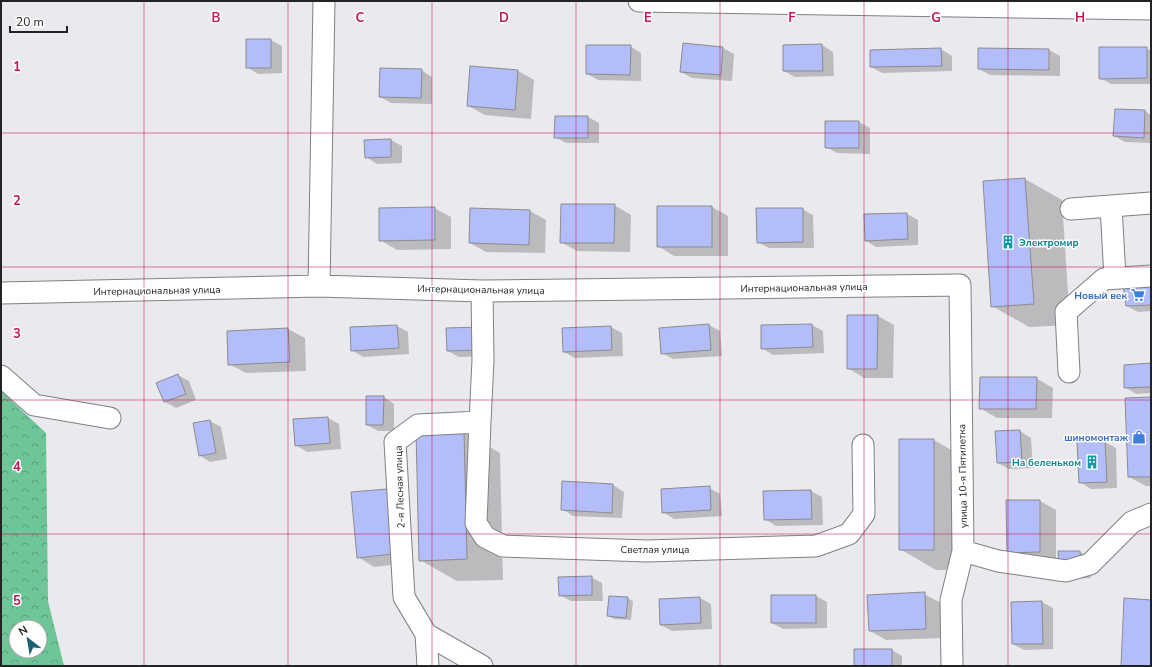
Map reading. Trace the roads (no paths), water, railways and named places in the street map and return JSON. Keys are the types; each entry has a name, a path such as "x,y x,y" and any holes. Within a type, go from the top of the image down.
{"street":[{"path":"319,286 324,1"},
{"path":"639,1 1151,8"},
{"path":"1071,209 1151,203"},
{"path":"1111,206 1115,278"},
{"path":"1069,372 1066,312 1104,279 1151,276"},
{"name":"Интернациональная улица","path":"1,293 319,286 482,291 960,285"},
{"name":"улица 10-я Пятилетка","path":"952,666 951,600 963,551 960,285"},
{"path":"480,422 483,360 482,291"},
{"path":"1,376 34,405 110,418"},
{"name":"Светлая улица","path":"480,422 476,523 485,537 503,546 647,551 816,546 849,534 864,514 863,445"},
{"name":"2-я Лесная улица","path":"480,422 418,425 395,442 404,597 426,634 482,666"},
{"path":"963,551 998,561 1066,571 1090,564 1132,522 1151,514"},
{"path":"426,634 428,666"}],"place":[{"name":"Электромир","path":"1008,242"},
{"name":"Новый век","path":"1138,295"},
{"name":"шиномонтаж","path":"1139,437"},
{"name":"На беленьком","path":"1092,462"}]}
